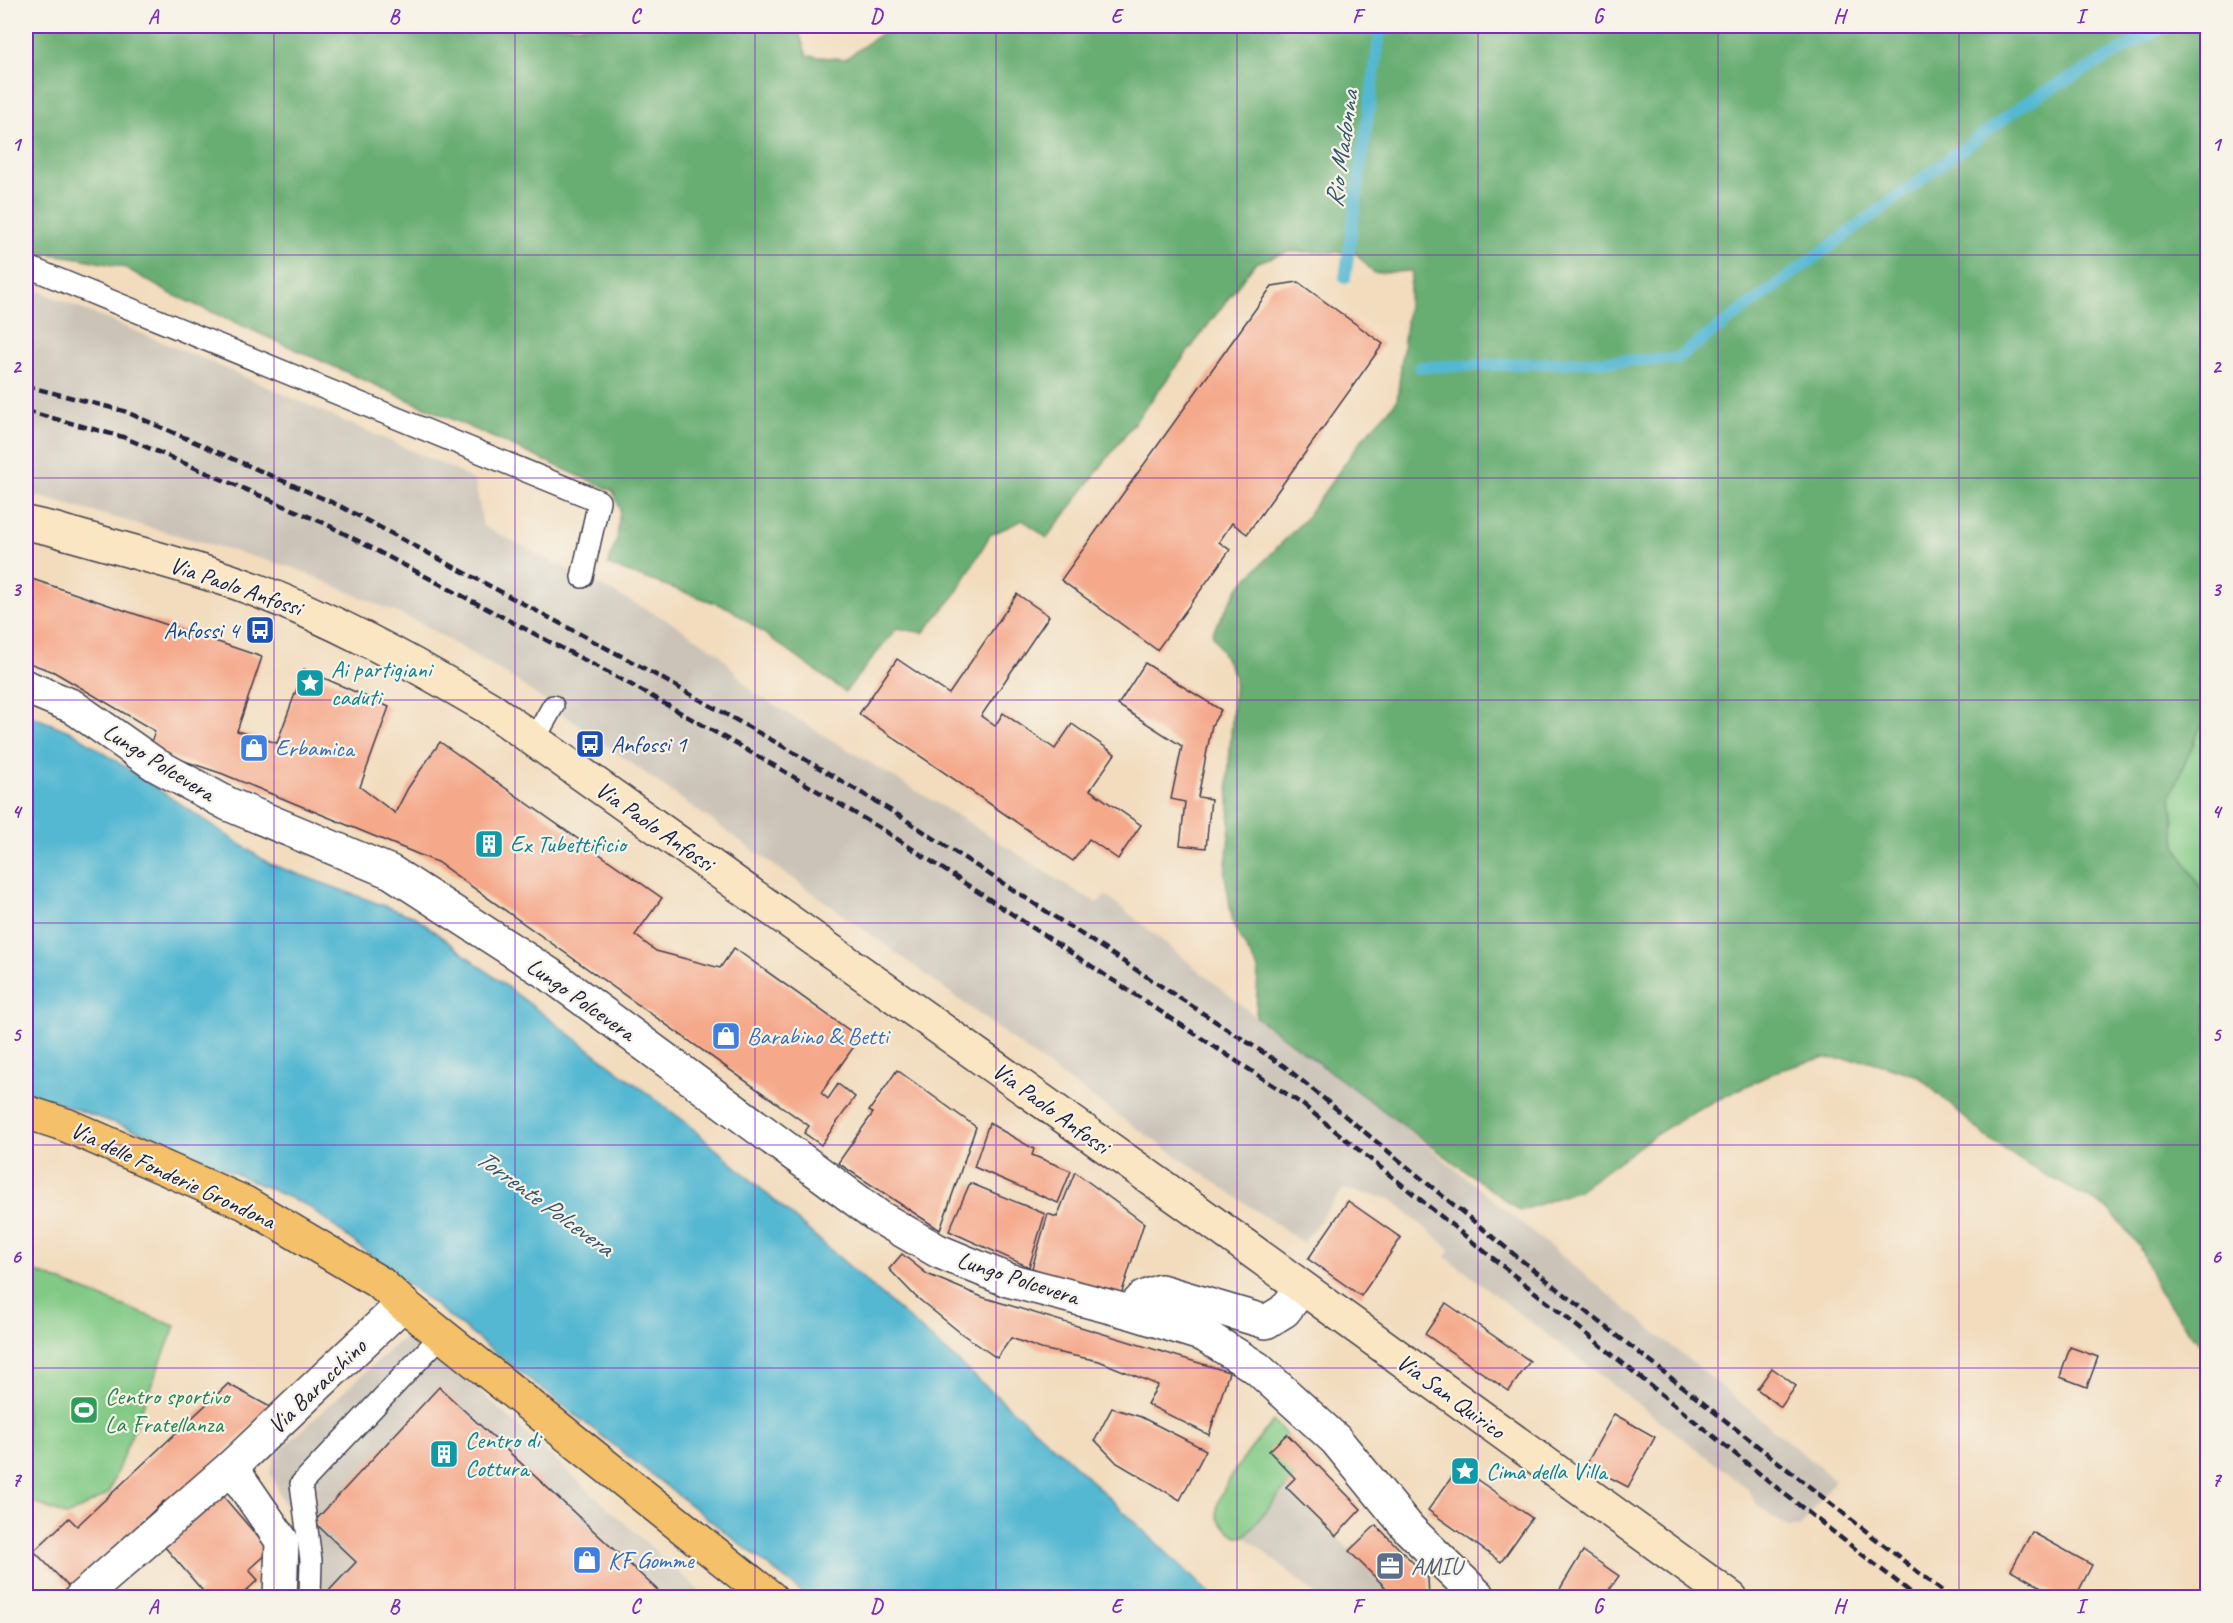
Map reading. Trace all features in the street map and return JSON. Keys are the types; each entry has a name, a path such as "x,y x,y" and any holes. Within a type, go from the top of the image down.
{"main road":[{"name":"Via Paolo Anfossi","path":"26,524 85,538 237,583 312,613 402,657 489,708 1201,1214"},
{"name":"Via delle Fonderie Grondona","path":"26,1112 66,1125 245,1203 380,1283 403,1304 771,1598"},
{"name":"Via San Quirico","path":"1201,1214 1731,1598"}],"street":[{"name":"Lungo Polcevera","path":"26,687 72,706 156,765 228,804 391,872 552,976 879,1217 938,1251 1008,1280 1130,1312 1204,1335 1257,1368 1336,1440 1409,1529 1480,1598"},
{"path":"1130,1312 1143,1298 1161,1291 1266,1322 1284,1311 1302,1288"},
{"name":"Via Baracchino","path":"81,1598 231,1467 403,1304"},
{"path":"231,1467 282,1541 280,1598"}],"lane":[{"path":"26,266 599,501 582,577"},
{"path":"534,740 553,706"},
{"path":"310,1598 311,1560 301,1484 442,1335"}],"shaded area":[{"path":"26,286 215,364 451,468 475,481 483,526 673,623 720,654 752,692 965,820 1097,903 1106,895 1256,1017 1397,1121 1835,1480 1800,1528 1790,1528 1757,1504 1747,1488 1446,1257 1450,1249 1391,1199 1343,1189 1303,1243 1064,1078 894,951 511,677 420,623 294,568 26,493"},
{"path":"406,1335 453,1367 706,1597 301,1597 301,1541 270,1472 277,1453"},
{"path":"1286,1487 1396,1597 1318,1597 1245,1536"}],"green space":[{"path":"26,26 797,26 807,56 845,59 888,29 899,26 2207,26 2208,710 2171,795 2176,845 2201,889 2207,895 2207,1349 2189,1332 2159,1291 2139,1246 2110,1210 2026,1164 1985,1136 1918,1076 1870,1061 1822,1058 1780,1070 1696,1110 1655,1135 1579,1190 1520,1211 1256,1017 1258,969 1233,925 1225,875 1230,826 1228,778 1235,677 1212,633 1238,588 1305,519 1363,438 1397,401 1412,271 1374,273 1355,252 1287,252 1255,263 1047,538 1023,520 990,535 955,595 923,633 897,628 845,692 729,608 608,565 617,538 620,509 613,491 169,293 126,268 79,258 26,251"},
{"path":"2207,710 2207,895 2201,889 2176,845 2171,795"},
{"name":"Centro sportivo La Fratellanza","path":"26,1268 175,1326 108,1494 67,1516 26,1499"},
{"path":"1273,1421 1312,1461 1286,1487 1245,1536 1238,1537 1219,1521 1217,1508 1237,1468"}],"water":[{"name":"Torrente Polcevera","path":"26,714 74,733 270,864 415,917 684,1121 1066,1457 1213,1597 808,1597 308,1206 146,1134 26,1092"}],"building":[{"path":"1298,282 1383,344 1247,534 1232,523 1219,542 1230,550 1157,650 1061,580 1272,286"},
{"path":"26,577 262,657 237,731 277,743 304,669 389,707 360,787 395,813 408,788 440,742 662,898 635,935 656,951 720,968 734,948 860,1038 821,1093 828,1099 838,1084 855,1097 821,1145 804,1133 809,1126 437,862 223,774 149,749 155,731 54,672 26,662"},
{"path":"1017,594 1049,616 981,716 995,726 1003,713 1055,749 1072,724 1115,754 1090,790 1141,825 1118,859 1089,839 1073,861 859,714 897,659 949,694"},
{"path":"1145,663 1221,710 1212,725 1198,797 1211,799 1206,848 1180,845 1185,802 1171,799 1182,746 1118,705"},
{"path":"897,1070 976,1127 940,1230 838,1163 873,1113 869,1111"},
{"path":"989,1123 1034,1149 1032,1155 1071,1171 1058,1203 974,1167"},
{"path":"1075,1172 1144,1223 1119,1301 1032,1268 1048,1214 1057,1217"},
{"path":"970,1183 1045,1214 1029,1267 949,1231"},
{"path":"1348,1201 1401,1238 1361,1296 1308,1259"},
{"path":"902,1254 927,1274 982,1297 1229,1372 1209,1435 1147,1404 1158,1385 1099,1361 1041,1349 1011,1338 997,1358 962,1334 915,1296 889,1269"},
{"path":"26,1273 32,1276 26,1291"},
{"path":"1446,1303 1530,1361 1509,1391 1425,1334"},
{"path":"2070,1347 2098,1357 2087,1387 2060,1377"},
{"path":"1772,1368 1796,1386 1781,1407 1757,1389"},
{"path":"228,1384 270,1407 169,1506 164,1501 71,1589 34,1551 69,1518 77,1526"},
{"name":"Centro di Cottura","path":"439,1387 666,1598 322,1598 356,1562 314,1522"},
{"path":"1112,1408 1141,1417 1206,1450 1180,1500 1117,1463 1095,1440"},
{"path":"1614,1414 1655,1437 1628,1487 1586,1465"},
{"path":"1287,1434 1361,1509 1336,1536 1286,1487 1295,1478 1269,1451"},
{"path":"1459,1467 1532,1518 1501,1562 1428,1510"},
{"path":"222,1495 270,1551 249,1570 258,1580 238,1598 194,1598 202,1590 164,1546"},
{"name":"AMIU","path":"1376,1525 1428,1578 1429,1598 1396,1598 1349,1551"},
{"path":"2032,1532 2092,1565 2075,1598 2061,1598 2011,1570"},
{"path":"1583,1551 1619,1576 1603,1598 1558,1598 1561,1587"}],"waterway":[{"name":"Rio Madonna","path":"1345,278 1381,26"},
{"path":"1420,367 1676,359 2027,102 2165,26"}],"railway":[{"path":"26,386 124,411 338,505 638,665 786,748 895,813 1284,1066 1516,1256 1951,1598"},
{"path":"26,411 123,437 324,523 628,683 885,831 1302,1104 1786,1495 1918,1598"}],"place":[{"name":"Anfossi 4","path":"260,630"},
{"name":"Ai partigiani caduti","path":"310,683"},
{"name":"Anfossi 1","path":"590,744"},
{"name":"Erbamica","path":"254,748"},
{"name":"Ex Tubettificio","path":"489,844"},
{"name":"Barabino & Betti","path":"726,1036"},
{"name":"Centro sportivo La Fratellanza","path":"84,1410"},
{"name":"Centro di Cottura","path":"444,1454"},
{"name":"Cima della Villa","path":"1465,1471"},
{"name":"KF Gomme","path":"587,1560"},
{"name":"AMIU","path":"1390,1566"}]}
